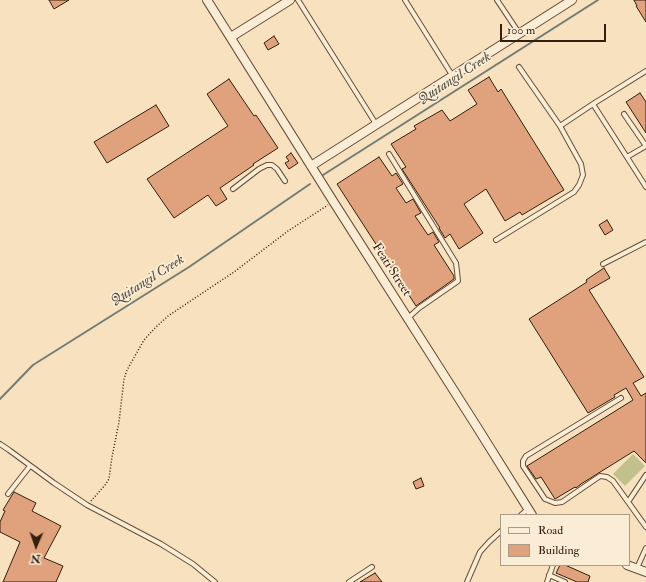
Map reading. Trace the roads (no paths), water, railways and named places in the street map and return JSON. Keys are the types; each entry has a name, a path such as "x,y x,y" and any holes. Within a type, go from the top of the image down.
{"street":[{"name":"Feati Street","path":"207,0 530,512"},
{"path":"231,37 290,0"},
{"path":"311,166 572,0"},
{"path":"629,566 646,572"}],"lane":[{"path":"298,0 376,124"},
{"path":"405,0 452,75"},
{"path":"497,0 519,34"},
{"path":"496,240 574,192 583,175 581,164 560,126 519,67"},
{"path":"560,126 646,71"},
{"path":"593,104 646,187"},
{"path":"624,114 646,146 627,157"},
{"path":"389,154 456,263 457,271 458,281 419,308 408,318"},
{"path":"234,189 259,169 267,165 272,165 277,169 285,181"},
{"path":"603,264 646,242"},
{"path":"621,398 526,456 523,461 523,466 545,499 555,503 562,502 600,476 607,477 613,481 646,527"},
{"path":"0,444 87,505 161,544 193,564 215,582"},
{"path":"8,494 30,466"},
{"path":"628,502 646,475"},
{"path":"467,582 480,552 488,542 500,532"},
{"path":"636,569 646,548"},
{"path":"349,582 372,566"},
{"path":"547,582 553,566"},
{"path":"549,575 565,582"}],"waterway":[{"name":"Quitangil Creek","path":"323,175 598,0"},
{"name":"Quitangil Creek","path":"0,399 33,365 189,267 310,184"}]}
